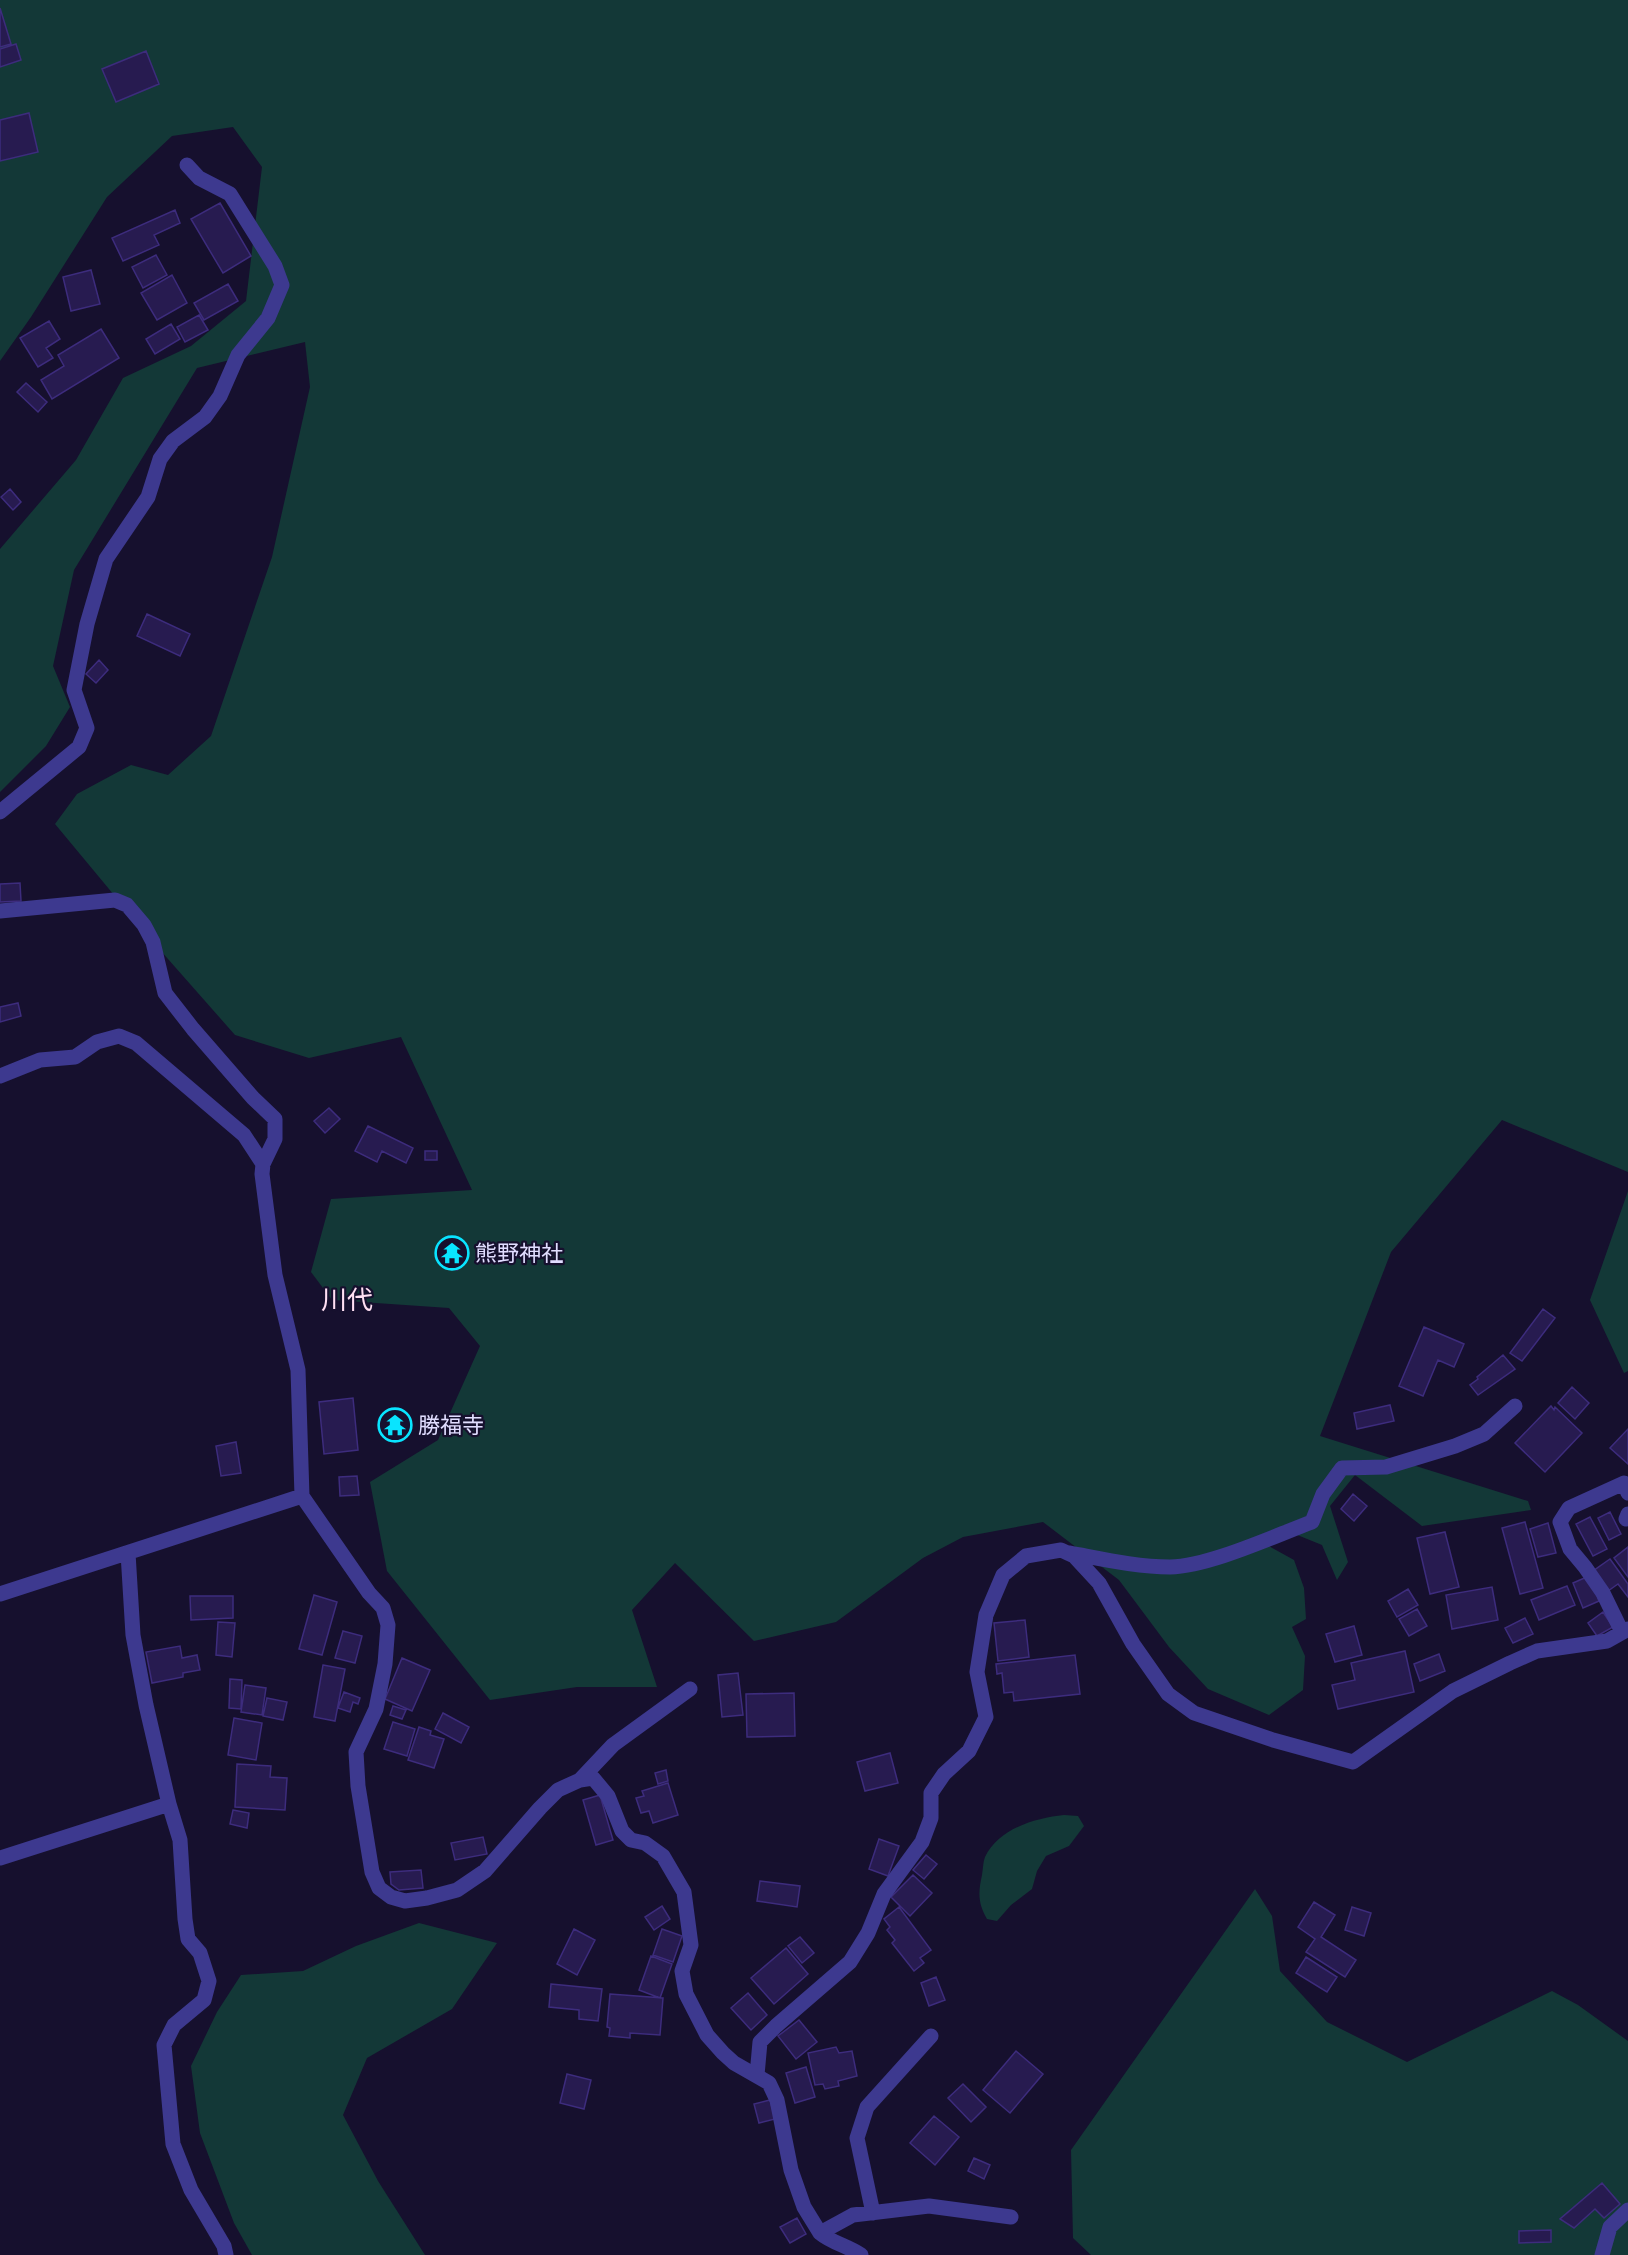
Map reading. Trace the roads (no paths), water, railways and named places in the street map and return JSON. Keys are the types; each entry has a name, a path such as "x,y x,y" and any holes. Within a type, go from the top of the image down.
{"street":[{"path":"0,812 79,747 87,728 74,690 87,624 106,559 148,497 159,459 173,441 205,417 220,396 238,355 268,318 282,285 275,266 230,194 199,178 187,165"},
{"path":"0,911 115,900 127,905 144,925 153,942 165,993 238,1081 275,1119 275,1139 263,1164 262,1174 275,1275 298,1370 302,1496 369,1593 383,1608 388,1625 385,1664 376,1709 356,1752 358,1786 372,1872 379,1888 391,1897 405,1901 457,1890 485,1871 558,1790 580,1780 593,1778 608,1796 622,1831 632,1840 645,1844 663,1856 684,1893 691,1945 682,1971 686,1994 707,2036 734,2063 769,2083 777,2100 792,2170 804,2207 826,2238 851,2248 861,2255"},
{"path":"0,1076 40,1060 75,1057 97,1042 118,1036 136,1043 244,1135 263,1164"},
{"path":"757,2075 760,2042 850,1962 868,1933 884,1894 922,1842 931,1818 931,1793 944,1774 969,1751 986,1717 977,1672 986,1615 1003,1575 1026,1556 1061,1550 1137,1566 1173,1567 1215,1558 1312,1522 1323,1494 1342,1468 1386,1467 1455,1446 1484,1434 1515,1406"},
{"path":"1066,1552 1074,1556 1099,1583 1133,1644 1168,1694 1194,1713 1273,1740 1353,1762 1453,1691 1510,1663 1537,1651 1607,1641 1625,1630 1586,1567 1570,1549 1560,1522 1569,1508 1612,1488 1624,1483 1628,1493"},
{"path":"0,1594 302,1496"},
{"path":"128,1553 133,1635 146,1705 169,1804 180,1839 188,1939 200,1953 209,1981 204,2000 174,2025 164,2045 173,2144 191,2190 224,2246 226,2255"},
{"path":"580,1780 614,1745 690,1689"},
{"path":"0,1858 169,1804"},
{"path":"873,2213 857,2138 867,2107 931,2036"},
{"path":"820,2232 853,2215 929,2206 1011,2217"},
{"path":"1602,2255 1610,2227 1628,2210"}],"place":[{"name":"熊野神社","path":"452,1253"},
{"name":"勝福寺","path":"395,1425"}],"district":[{"name":"川代","path":"347,1300"}]}
